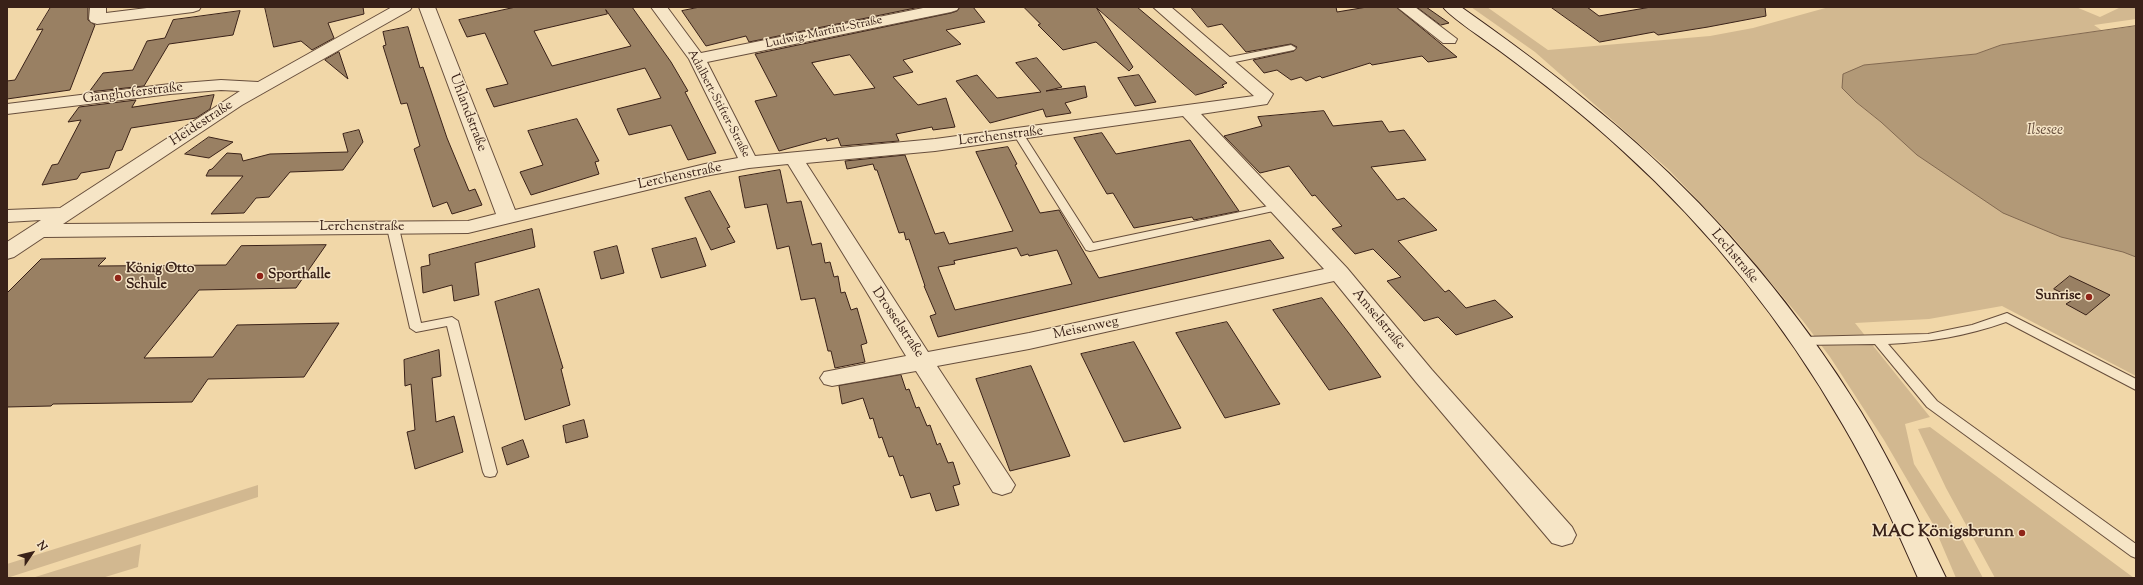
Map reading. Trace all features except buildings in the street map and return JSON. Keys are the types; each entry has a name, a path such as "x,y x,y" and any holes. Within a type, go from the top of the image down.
{"street":[{"path":"98,7 97,19 193,7"},
{"name":"Heidestraße","path":"7,252 259,87 404,7"},
{"name":"Uhlandstraße","path":"426,7 508,218"},
{"name":"Adalbert-Stifter-Straße","path":"659,7 696,59 749,162"},
{"name":"Ludwig-Martini-Straße","path":"696,59 951,7"},
{"name":"Lerchenstraße","path":"41,231 468,227 705,170 749,162 794,160 1019,135 1261,100 1264,94 1161,7"},
{"path":"1405,7 1449,39"},
{"name":"Lechstraße","path":"1451,7 1548,79 1631,148 1695,211 1747,271 1800,341 1851,417 1886,478 1932,578"},
{"name":"Ganghoferstraße","path":"7,109 170,89 221,85 259,87"},
{"name":"Amselstraße","path":"1188,111 1339,273 1429,382 1562,535"},
{"name":"Drosselstraße","path":"794,160 878,294 1002,485"},
{"path":"7,216 25,214 64,214"},
{"name":"Meisenweg","path":"832,378 923,362 1339,273"}],"lane":[{"path":"1225,61 1291,48"},
{"path":"1019,135 1090,247 1278,207"},
{"path":"393,228 416,328 452,321 490,472"},
{"path":"1800,341 1928,338 1974,329 2007,317 2136,385"},
{"path":"1878,340 1932,404 2136,552"}],"shaded area":[{"path":"1471,7 1487,7 1548,50 1710,36 1753,28 1829,7 2076,7 2100,17 2121,7 2136,7 2136,19 2094,25 2104,32 2001,45 1976,54 1864,65 1856,102 1881,122 2136,257 2136,376 2002,306 1929,319 1855,323 1930,417 1905,424 1914,464 1961,537 1983,578 1956,578 1933,524 1884,440 1830,357 1803,321 1733,237 1669,170 1535,52"},
{"name":"MAC Königsbrunn","path":"1930,427 2134,578 1995,578 1946,488 1918,429"},
{"path":"258,485 258,497 7,578 7,564"},
{"path":"141,544 138,567 102,578 32,578"}],"water":[{"name":"Ilsesee","path":"2136,26 2136,257 2123,252 2061,237 2003,213 1917,155 1842,88 1843,74 1864,65 1976,54 2001,45"}],"place":[{"name":"Sporthalle","path":"260,276"},
{"name":"König Otto Schule","path":"118,278"},
{"name":"Sunrise","path":"2089,297"},
{"name":"MAC Königsbrunn","path":"2022,533"}]}
